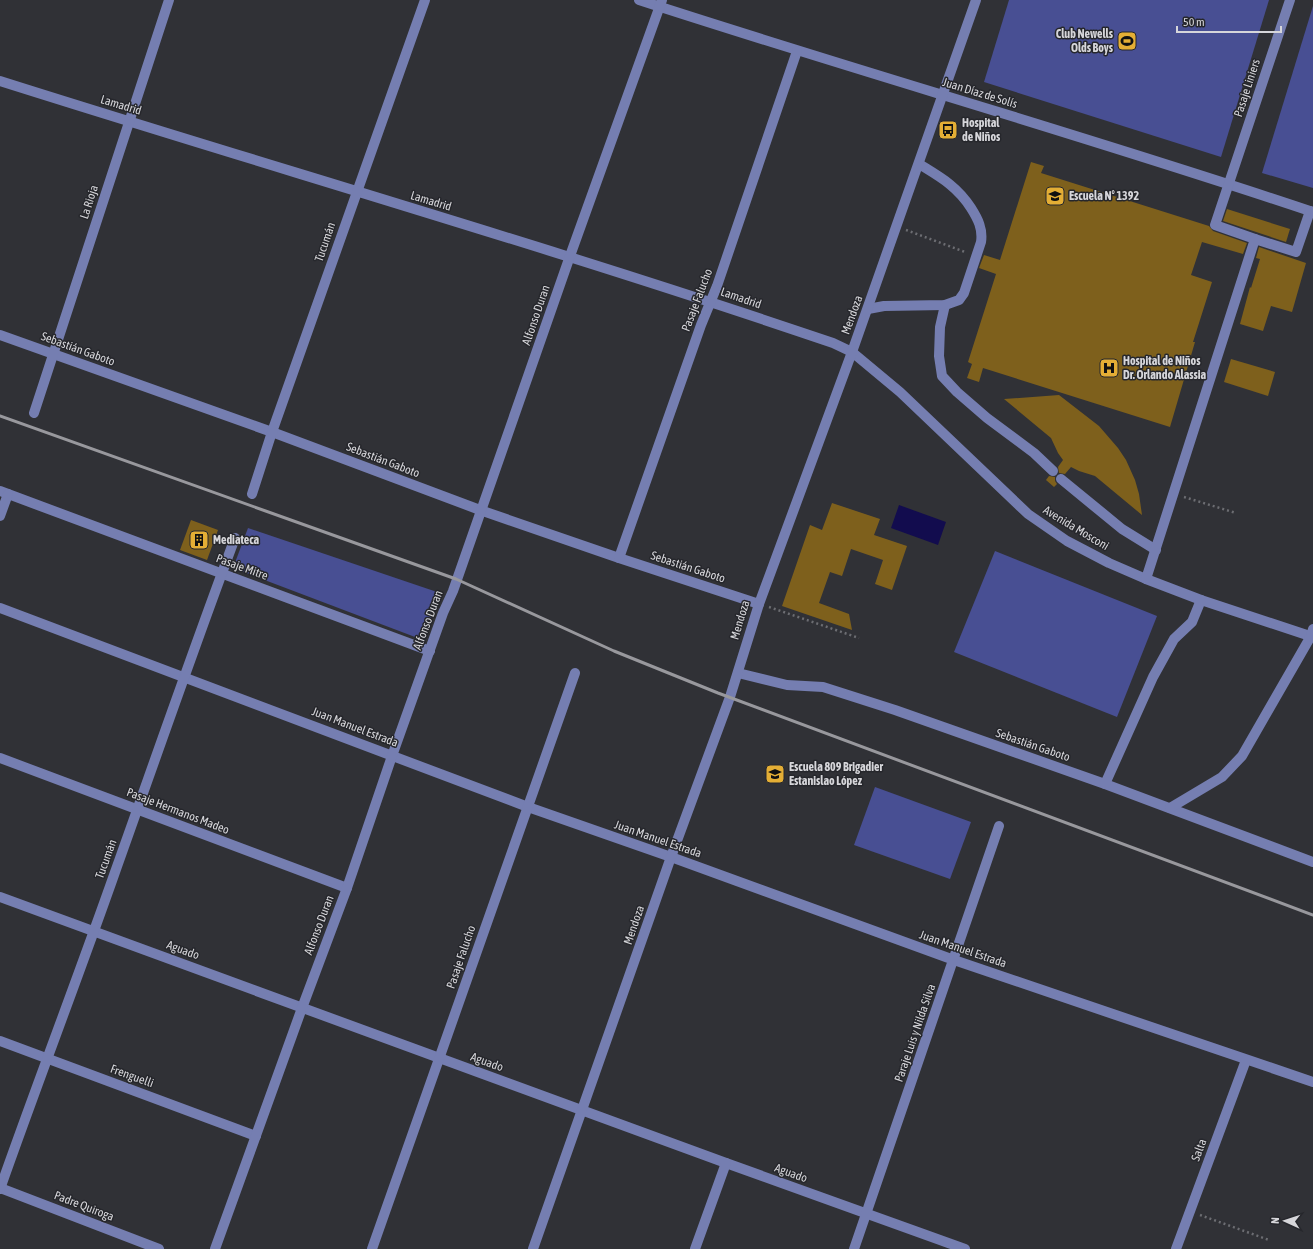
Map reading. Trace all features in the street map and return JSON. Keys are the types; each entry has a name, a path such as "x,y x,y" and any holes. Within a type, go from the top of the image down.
{"street":[{"name":"La Rioja","path":"34,413 169,0"},
{"name":"Tucumán","path":"252,494 272,432 425,0"},
{"name":"Juan Díaz de Solís","path":"639,0 661,3 797,51 1229,184 1312,212"},
{"name":"Mendoza","path":"533,1249 671,857 738,673 759,604 868,309 976,0"},
{"name":"Pasaje Liniers","path":"1256,239 1215,225 1290,0"},
{"name":"Alfonso Duran","path":"215,1249 347,888 392,756 453,591 480,510 661,3"},
{"name":"Pasaje Falucho","path":"619,558 710,301 717,286 797,51"},
{"name":"Lamadrid","path":"0,81 129,122 570,256 710,301 833,343 852,352"},
{"path":"868,309 884,306 945,305 960,300 964,294 981,242 982,236 979,220 963,195 944,180 918,164"},
{"path":"1146,579 1256,239 1296,252 1312,212"},
{"path":"945,305 940,327 939,356 942,376 957,392 987,418 1034,453 1054,472"},
{"name":"Sebastián Gaboto","path":"0,334 272,432 480,510 759,604"},
{"name":"Avenida Mosconi","path":"852,352 900,392 1028,514 1067,541 1109,563 1201,600 1312,634"},
{"path":"1061,479 1122,529 1156,550"},
{"path":"0,516 4,493"},
{"name":"Pasaje Mitre","path":"4,493 430,651"},
{"name":"Tucumán","path":"0,1188 46,1058 138,810 184,676 235,538"},
{"path":"1105,784 1153,677 1174,639 1192,622 1201,600"},
{"name":"Juan Manuel Estrada","path":"0,608 184,676 528,807 671,857 954,960 1313,1082"},
{"path":"1170,808 1222,776 1242,756 1312,634"},
{"name":"Pasaje Falucho","path":"372,1249 575,673"},
{"name":"Sebastián Gaboto","path":"738,673 787,685 823,687 894,710 1105,784 1313,862"},
{"name":"Pasaje Hermanos Madeo","path":"0,758 347,888"},
{"name":"Paraje Luis y Nilda Silva","path":"854,1249 999,826"},
{"name":"Aguado","path":"0,897 726,1164 965,1249"},
{"name":"Frenguelli","path":"0,1042 256,1136"},
{"name":"Salta","path":"1176,1249 1246,1060"},
{"path":"695,1249 726,1164"},
{"name":"Padre Quiroga","path":"0,1188 159,1249"}],"path":[{"path":"896,226 970,254"},
{"path":"1173,494 1236,513"},
{"path":"759,604 859,638"},
{"path":"1190,1211 1269,1240"}],"shaded area":[{"name":"Club Newells Olds Boys","path":"1009,0 1269,0 1221,157 984,82"},
{"path":"1313,6 1313,188 1262,173"},
{"path":"899,505 946,522 938,545 891,528"},
{"path":"248,528 440,593 423,640 233,568"},
{"path":"995,551 1157,616 1117,717 954,652"},
{"path":"875,787 971,822 950,879 854,845"}],"building":[{"name":"Hospital de Niños Dr. Orlando Alassia","path":"1031,162 1044,166 1041,173 1209,226 1213,231 1247,243 1243,254 1202,242 1191,275 1212,282 1193,342 1195,342 1170,427 983,368 979,382 967,378 972,364 968,362 996,274 979,268 984,255 1000,260"},
{"path":"1227,209 1290,229 1286,242 1223,221"},
{"path":"1259,247 1306,263 1292,312 1271,306 1263,331 1240,324 1250,287 1251,288 1260,259 1256,258"},
{"path":"1231,359 1275,372 1268,396 1224,382"},
{"path":"1059,395 1099,426 1118,448 1126,460 1135,480 1142,515 1095,476 1071,467 1065,474 1059,473 1058,467 1063,460 1051,438 1004,399"},
{"path":"1049,476 1055,477 1057,484 1054,487 1046,480"},
{"path":"832,503 880,519 874,535 907,546 892,590 875,584 883,560 851,549 842,576 830,572 819,603 849,614 852,630 782,606 810,525 822,530"},
{"name":"Mediateca","path":"191,520 218,530 207,560 180,550"}],"railway":[{"path":"0,416 456,579 614,651 718,693 1313,915"}],"place":[{"name":"Club Newells Olds Boys","path":"1127,41"},
{"name":"Hospital de Niños","path":"948,130"},
{"name":"Escuela N° 1392","path":"1055,196"},
{"name":"Hospital de Niños Dr. Orlando Alassia","path":"1109,368"},
{"name":"Mediateca","path":"199,540"},
{"name":"Escuela 809 Brigadier Estanislao López","path":"775,774"}]}
